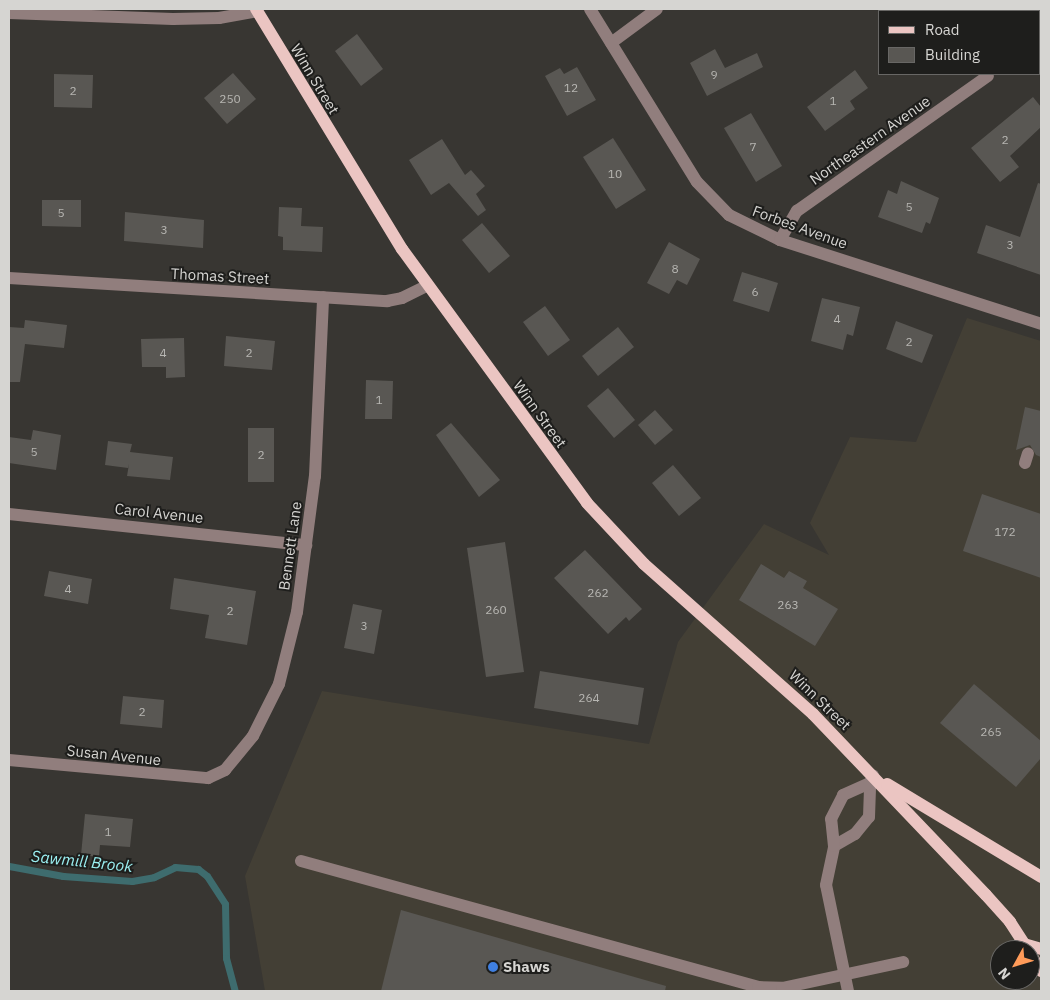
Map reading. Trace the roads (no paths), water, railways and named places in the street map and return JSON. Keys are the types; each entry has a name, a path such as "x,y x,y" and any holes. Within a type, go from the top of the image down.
{"main road":[{"name":"Winn Street","path":"256,10 356,179 428,286 552,458 606,525 644,564 813,714 871,779 986,895 1010,922 1021,940"},
{"name":"Winn Street","path":"871,779 1041,877"},
{"name":"Winn Street","path":"1020,866 1041,885"}],"street":[{"name":"Forbes Avenue","path":"590,9 712,200 740,222 780,240 1041,324"},
{"path":"611,43 657,9"},
{"path":"9,13 181,19 219,18 256,10"},
{"name":"Northeastern Avenue","path":"780,240 797,211 988,76"},
{"name":"Thomas Street","path":"9,278 394,300 428,286"},
{"name":"Bennett Lane","path":"216,775 246,746 279,684 296,612 318,450 323,297"},
{"name":"Carol Avenue","path":"9,514 306,545"},
{"name":"Susan Avenue","path":"9,760 185,778 216,775"},
{"path":"848,991 826,885 834,846 831,819 843,795 871,779"},
{"path":"834,846 855,834 869,817 871,779"},
{"path":"301,861 758,987 782,988 903,962"}],"waterway":[{"name":"Sawmill Brook","path":"9,866 63,876 132,881 154,877 175,867 198,869 207,876 225,904 226,958 235,991"}],"place":[{"name":"Shaws","path":"493,967"}]}
